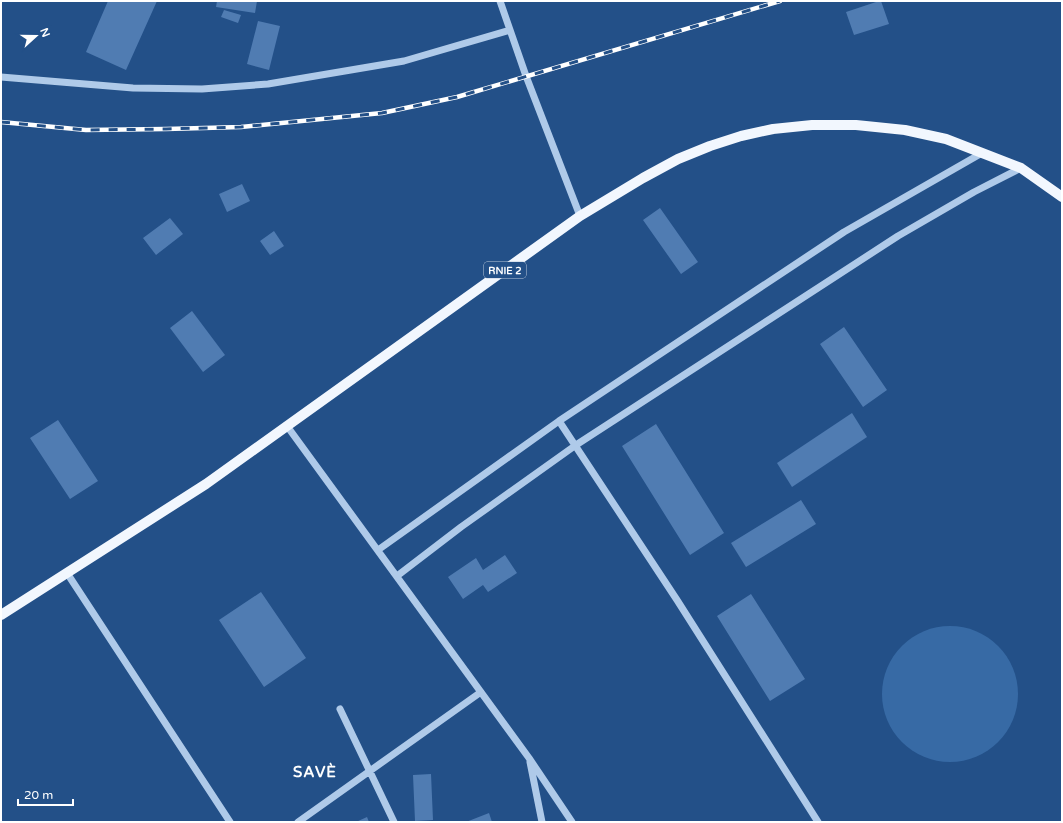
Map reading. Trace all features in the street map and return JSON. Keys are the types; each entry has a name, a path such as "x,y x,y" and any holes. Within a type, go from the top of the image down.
{"main road":[{"name":"RNIE 2","path":"1,615 206,484 580,216 678,159 710,146 741,136 773,129 812,125 856,125 905,130 946,139 1021,168 1062,197"}],"street":[{"path":"500,1 526,76 580,216"},
{"path":"1,77 132,88 202,88 268,84 404,61 510,30"},
{"path":"378,550 559,421 844,232 982,153"},
{"path":"397,576 460,527 576,446 898,236 974,192 1021,168"},
{"path":"559,421 677,600 818,822"},
{"path":"287,426 529,758 572,822"},
{"path":"67,574 230,822"},
{"path":"298,822 481,692"},
{"path":"340,709 394,822"},
{"path":"529,758 542,822"}],"shaded area":[{"path":"943,626 957,626 976,631 988,637 1003,651 1013,668 1017,681 1017,707 1013,720 1007,732 993,747 988,751 970,759 957,762 943,762 924,757 912,751 897,737 893,732 885,714 882,701 882,687 887,668 893,656 907,641 912,637 930,629"}],"building":[{"path":"108,1 157,1 126,70 86,52"},
{"path":"217,1 257,1 255,13 216,7"},
{"path":"881,1 889,24 854,35 846,12"},
{"path":"224,10 241,15 238,23 221,17"},
{"path":"258,21 280,26 269,70 247,64"},
{"path":"242,184 250,201 227,212 219,194"},
{"path":"660,208 698,262 681,274 643,220"},
{"path":"170,218 183,234 156,255 143,238"},
{"path":"274,231 284,246 270,255 260,241"},
{"path":"192,311 225,355 203,372 170,328"},
{"path":"844,327 887,390 863,407 820,344"},
{"path":"852,413 867,437 792,487 777,463"},
{"path":"58,420 98,481 70,499 30,438"},
{"path":"656,424 724,533 690,555 622,446"},
{"path":"801,500 816,524 746,567 731,543"},
{"path":"505,555 517,573 488,592 483,585 463,599 448,577 476,558 483,570"},
{"path":"261,592 306,658 264,687 219,620"},
{"path":"751,594 805,679 770,701 717,616"},
{"path":"431,774 433,820 415,821 413,775"},
{"path":"489,813 492,822 466,822"},
{"path":"367,817 369,822 356,822"}],"railway":[{"path":"1,122 86,130 166,129 241,127 382,113 457,97 780,1"}],"district":[{"name":"SAVÈ","path":"315,772"}]}
